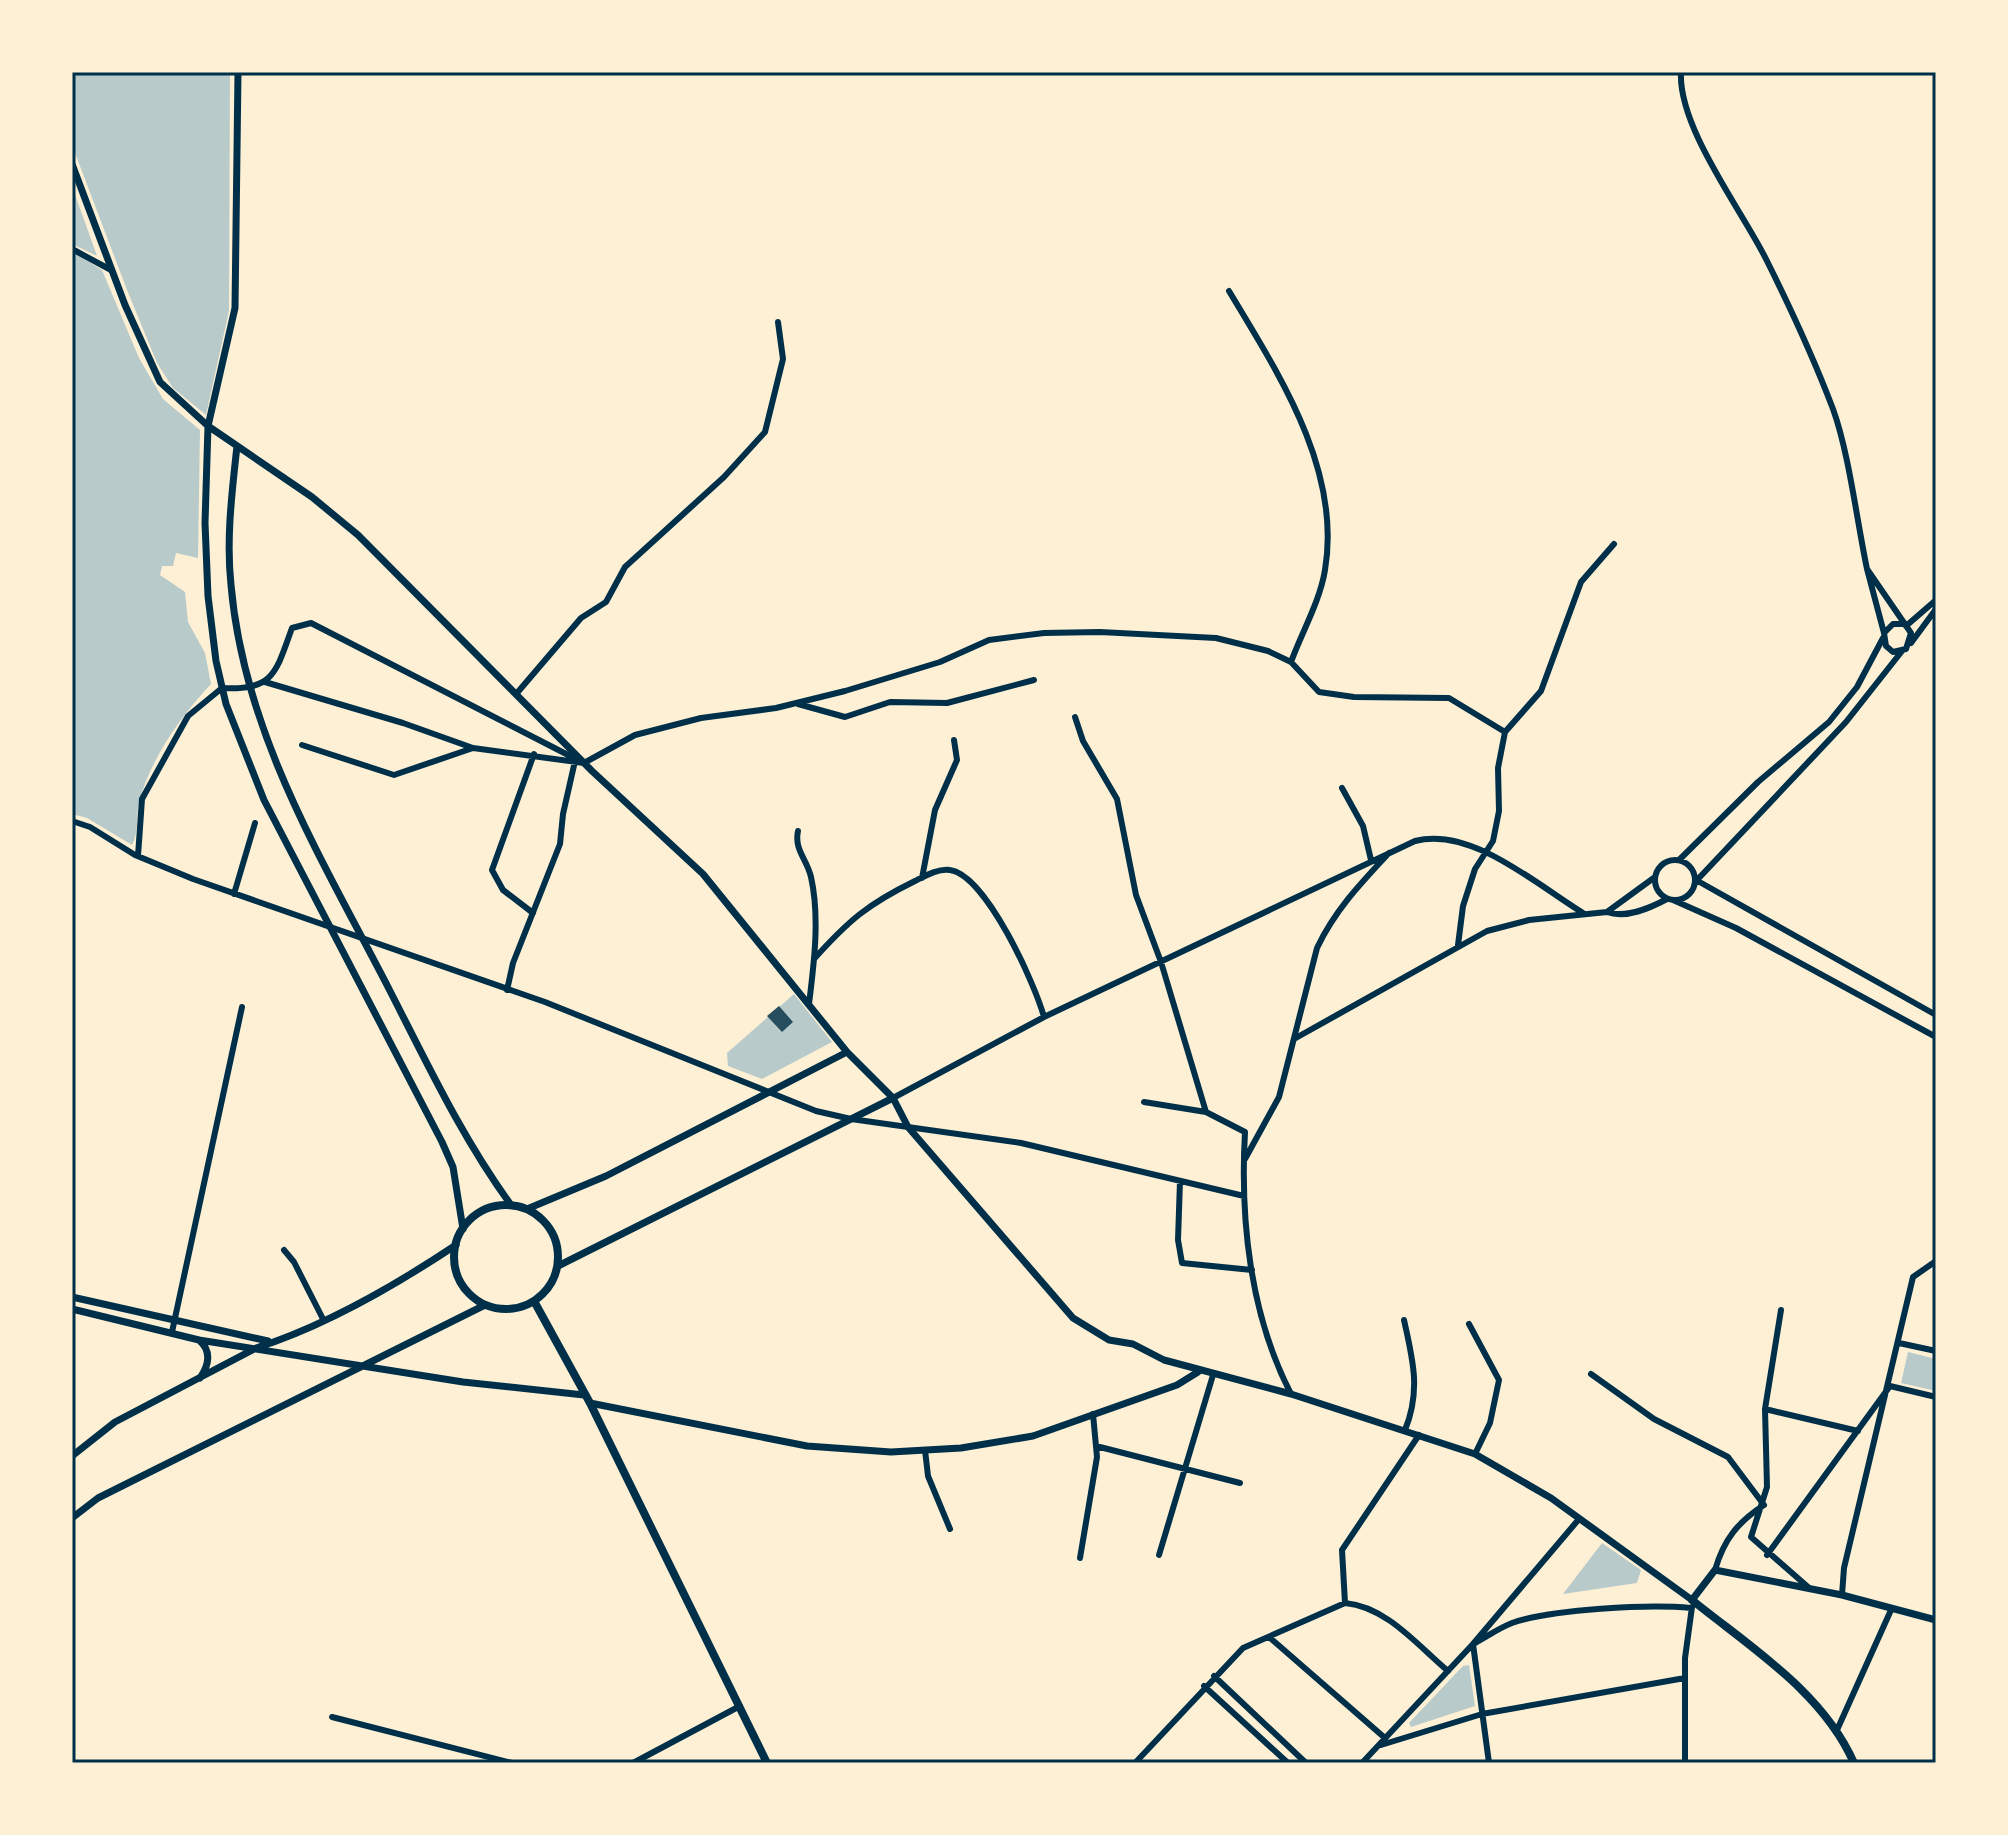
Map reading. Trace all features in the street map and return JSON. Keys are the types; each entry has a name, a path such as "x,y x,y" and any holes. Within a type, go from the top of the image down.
{"main road":[{"path":"511,1205 527,1209 552,1232 558,1249 558,1266 547,1290 534,1301 510,1310 485,1305 471,1296 457,1276 456,1245 463,1229 480,1212 511,1205"},
{"path":"534,1301 587,1399 767,1763"},
{"path":"1692,1604 1789,1679 1837,1730 1854,1763"}],"street":[{"path":"238,72 235,308 208,426 208,596 222,688 264,800 442,1142 453,1167 463,1229"},
{"path":"1681,72 1683,94 1701,140 1766,259 1834,411 1883,636 1889,650 1902,651"},
{"path":"72,164 111,270 160,382 208,426 312,497 358,535 517,693 580,762 703,874 847,1052 893,1098 908,1127 1073,1318 1109,1340 1133,1344 1164,1360 1198,1372 1291,1394 1475,1454 1579,1519 1692,1604"},
{"path":"72,249 111,270"},
{"path":"1229,291 1304,429 1322,481 1325,568 1291,662"},
{"path":"517,693 581,618 606,602 625,567 724,477 765,432 783,359 778,322"},
{"path":"237,446 229,524 230,583 250,690 277,772 479,1161 511,1205"},
{"path":"1458,945 1463,906 1475,869 1493,841 1499,811 1498,768 1505,732 1541,691 1581,582 1614,544"},
{"path":"1867,569 1911,633 1909,646"},
{"path":"1607,912 1655,877 1666,862 1679,860 1758,782 1829,722 1857,687 1883,636 1893,624 1904,625 1936,600"},
{"path":"1294,1039 1487,931 1529,920 1583,913 1607,912 1616,915 1690,894 1697,880 1846,722 1936,609"},
{"path":"138,856 142,799 188,716 222,688 250,690 265,682 277,665 292,628 311,623 580,762"},
{"path":"265,682 403,723 473,748 580,762 635,735 701,718 795,703 940,662 989,640 1044,633 1216,638 1268,651 1291,662 1319,692 1354,697 1449,698 1505,732"},
{"path":"795,703 845,717 890,702 947,703 1034,680"},
{"path":"1075,717 1083,741 1117,799 1136,895 1161,962 1206,1112"},
{"path":"922,878 935,810 957,760 954,740"},
{"path":"302,745 394,775 473,748"},
{"path":"533,913 503,890 492,870 534,754"},
{"path":"507,990 560,844 563,814 580,762"},
{"path":"1342,788 1363,826 1371,860"},
{"path":"72,821 90,827 138,856 234,894 604,1024 816,1111 851,1119 1021,1143 1244,1196"},
{"path":"234,894 255,823"},
{"path":"798,831 795,844 811,876 814,959 809,1004"},
{"path":"558,1266 893,1098 1044,1017 1392,850 1440,837 1486,852 1583,913"},
{"path":"1243,1162 1279,1097 1317,948 1348,896 1392,850"},
{"path":"1679,860 1690,866 1697,880 1936,1015"},
{"path":"814,959 845,924 872,902 922,878 952,870 960,873 989,904 1022,958 1044,1017"},
{"path":"1655,877 1657,890 1670,900 1736,928 1936,1037"},
{"path":"172,1332 242,1007"},
{"path":"527,1209 606,1176 847,1052"},
{"path":"1144,1102 1206,1112 1245,1132 1244,1196 1252,1270 1262,1310 1291,1394"},
{"path":"1180,1181 1178,1240 1182,1263 1252,1270"},
{"path":"72,1456 115,1422 256,1348 278,1341 395,1282 456,1245"},
{"path":"284,1250 294,1262 323,1319"},
{"path":"1842,1595 1844,1568 1890,1386 1913,1277 1936,1261"},
{"path":"72,1297 245,1339 278,1341"},
{"path":"72,1518 98,1498 485,1305"},
{"path":"72,1309 199,1340 587,1399 807,1446 891,1452 1033,1436 1177,1385 1198,1372"},
{"path":"1781,1310 1765,1409 1767,1487 1764,1505 1751,1537 1767,1555 1811,1589"},
{"path":"1404,1320 1417,1382 1414,1408 1405,1430"},
{"path":"1469,1324 1499,1380 1490,1423 1475,1454"},
{"path":"199,1340 205,1346 208,1362 199,1380"},
{"path":"1899,1343 1936,1351"},
{"path":"1591,1374 1654,1419 1728,1457 1764,1505"},
{"path":"1159,1555 1213,1375"},
{"path":"1890,1386 1936,1397"},
{"path":"1767,1555 1890,1386"},
{"path":"1765,1409 1858,1431"},
{"path":"1080,1558 1096,1446 1093,1414"},
{"path":"1345,1603 1342,1550 1419,1435"},
{"path":"1096,1446 1240,1483"},
{"path":"925,1450 928,1476 950,1529"},
{"path":"1685,1763 1685,1678 1692,1604 1715,1570 1721,1551 1738,1522 1764,1505"},
{"path":"1362,1763 1473,1644 1579,1519"},
{"path":"1715,1570 1842,1595 1936,1620"},
{"path":"1135,1763 1204,1686 1243,1648 1345,1603 1361,1605 1381,1614 1448,1671"},
{"path":"1473,1644 1512,1623 1558,1615 1692,1604"},
{"path":"1837,1730 1891,1610"},
{"path":"1269,1637 1385,1738"},
{"path":"1473,1644 1489,1763"},
{"path":"1214,1676 1306,1763"},
{"path":"1378,1745 1482,1714 1685,1678"},
{"path":"1204,1686 1288,1763"},
{"path":"633,1763 740,1706"},
{"path":"332,1717 512,1763"}],"shaded area":[{"path":"72,72 230,72 229,311 206,415 173,388 157,363 127,290 72,145"},
{"path":"72,186 97,256 72,244"},
{"path":"72,251 102,270 139,358 163,399 200,430 198,558 176,553 173,566 162,566 160,575 185,592 188,622 205,653 211,684 178,724 151,770 139,802 132,845 87,818 72,814"},
{"path":"794,994 832,1042 762,1079 728,1066 727,1053"},
{"path":"1908,1352 1936,1359 1936,1391 1901,1383"},
{"path":"1602,1543 1641,1570 1637,1583 1563,1594"},
{"path":"1469,1665 1475,1706 1411,1727 1409,1723 1463,1666"}],"building":[{"path":"779,1006 793,1022 782,1032 767,1016"}]}
